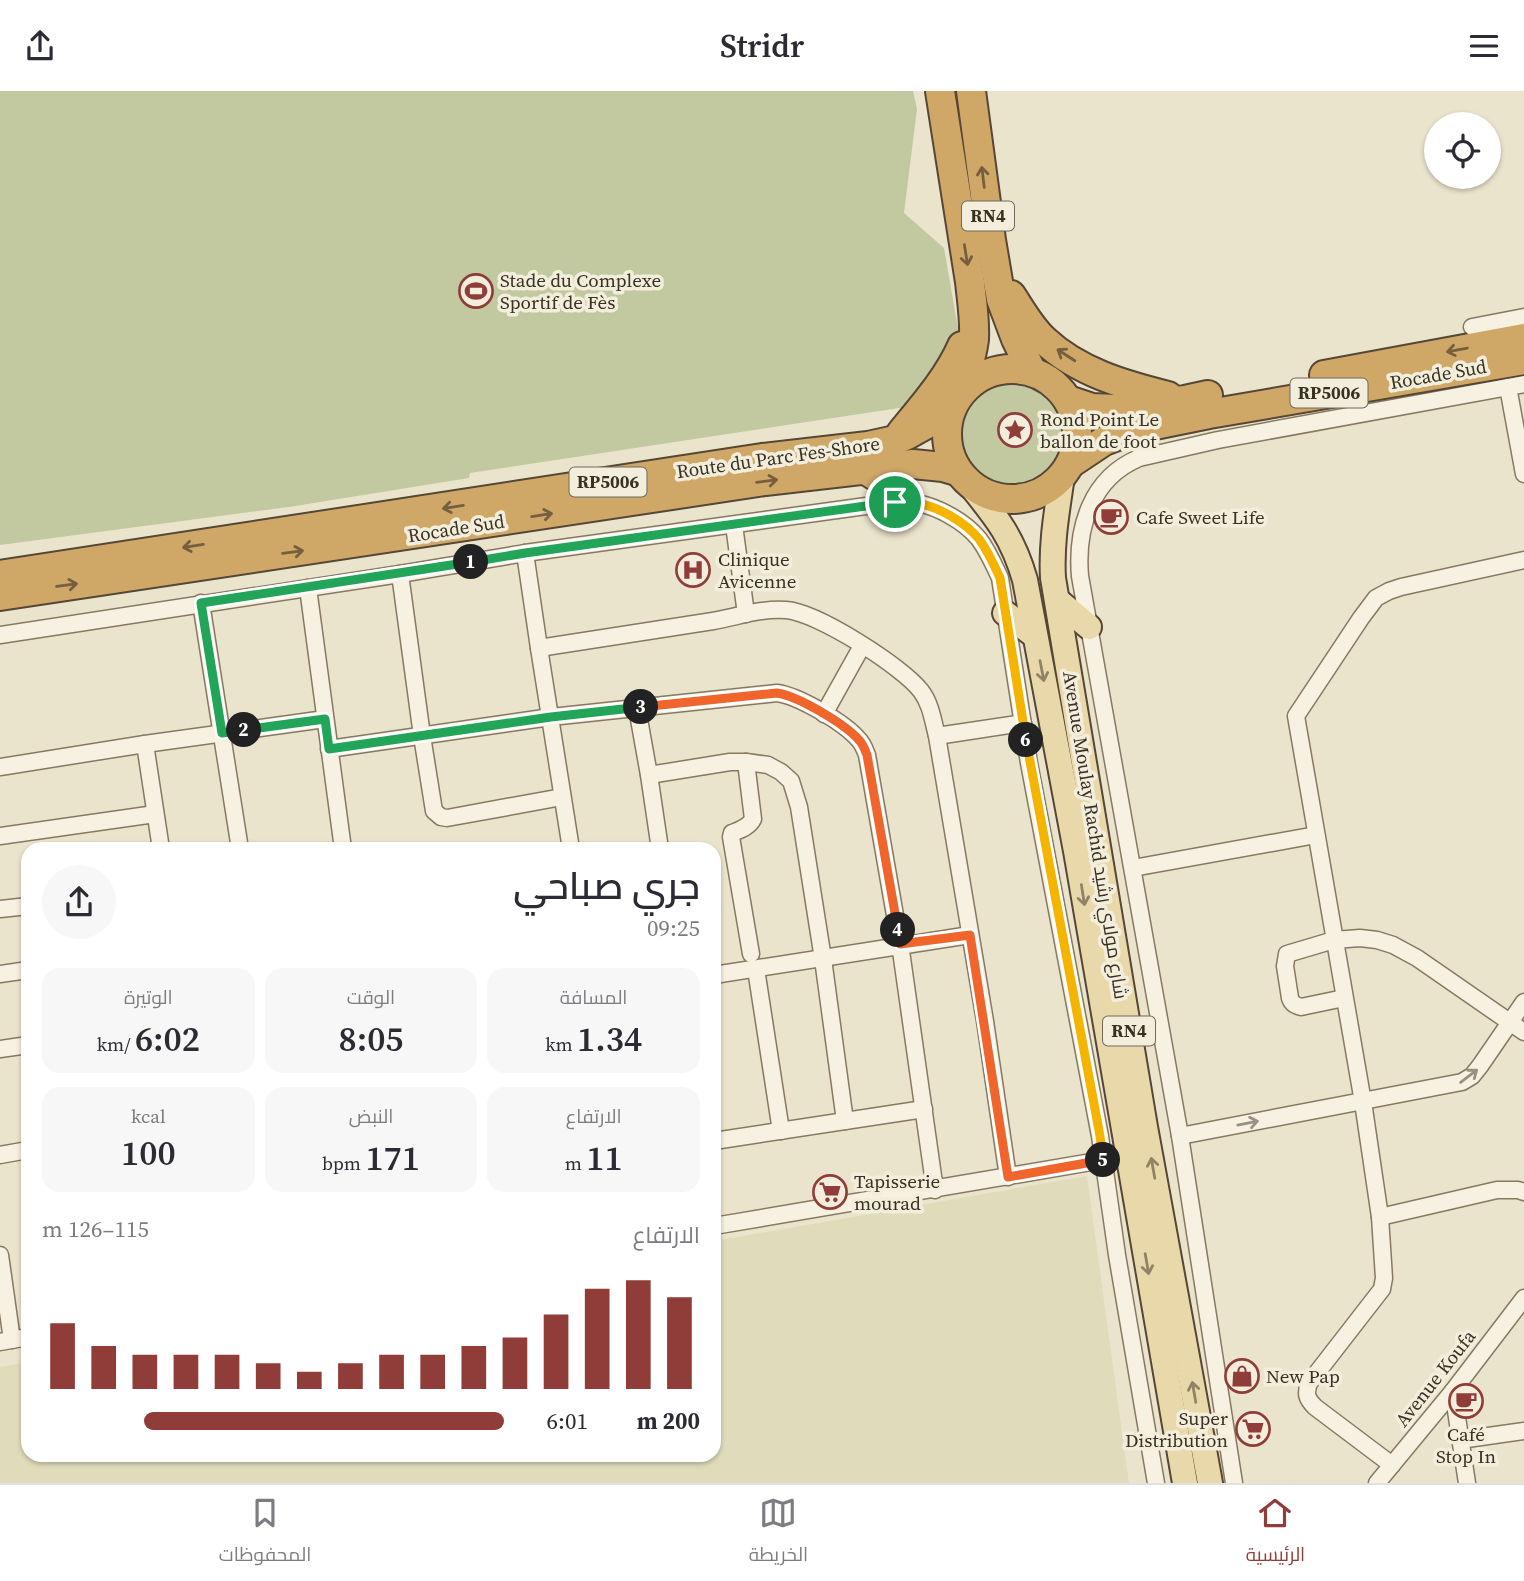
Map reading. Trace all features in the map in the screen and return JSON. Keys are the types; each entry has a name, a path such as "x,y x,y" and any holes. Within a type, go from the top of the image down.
{"highway":[{"name":"RN4","path":"940,91 973,314 972,346 946,431 948,452 964,478"},
{"name":"RN4","path":"971,91 1001,299 1032,372 1052,383 1068,400 1073,412 1077,424 1076,450 1067,470"},
{"path":"996,275 1035,330 1059,351 1100,376 1127,386 1185,400"},
{"path":"895,440 957,359 973,314"},
{"name":"Rocade Sud","path":"1068,400 1104,410 1185,400 1524,338"},
{"name":"Rocade Sud","path":"1067,470 1113,436 1135,429 1164,423 1239,423 1524,360"},
{"path":"955,403 971,383 985,375 1000,370 1032,372"},
{"name":"Route du Parc Fes-Shore","path":"0,575 762,458 869,446 907,436 955,403"},
{"name":"Rocade Sud","path":"0,596 765,481 913,464 943,467 964,478"},
{"path":"864,469 893,487 907,503"},
{"path":"964,478 989,496 1008,500 1029,498 1047,490 1067,470"}],"main road":[{"name":"Avenue Moulay Rachid شارع مولاي رشيد","path":"1067,470 1054,524 1052,554 1057,600 1145,1127 1210,1483"},
{"name":"Avenue Moulay Rachid شارع مولاي رشيد","path":"964,478 1007,534 1018,556 1025,580 1076,851 1185,1483"},
{"path":"1057,600 1089,627"},
{"path":"1006,613 1035,636"}],"street":[{"path":"1472,327 1524,317"},
{"path":"1234,1483 1180,1136 1080,576 1080,538 1091,503 1103,484 1127,463 1175,450 1239,423 1516,386 1524,474"},
{"path":"1164,423 1175,450"},
{"path":"0,635 525,553 895,502 918,503 956,520 978,538 993,560 1000,578 1023,723 1100,1136 1119,1269 1156,1483"},
{"path":"734,524 746,614"},
{"path":"525,553 570,842"},
{"path":"1392,1465 1315,1407 1308,1399 1306,1391 1309,1383 1381,1289 1384,1278 1380,1217 1363,1102 1296,716 1376,599 1401,587 1524,560"},
{"path":"400,574 434,811 440,817 447,818 562,797"},
{"path":"308,587 342,842"},
{"path":"201,603 239,842"},
{"path":"538,648 746,614 788,610 804,613 828,625 897,668 922,692 928,702 937,736 1008,1177"},
{"path":"824,714 862,646"},
{"path":"329,749 551,717 777,693 788,694 824,714 859,739 867,755 900,944 935,1190"},
{"path":"637,708 659,842"},
{"path":"0,767 325,719"},
{"path":"937,736 1023,723"},
{"path":"145,744 160,842"},
{"path":"649,775 730,762 746,762 768,765 790,781 799,807 845,1121"},
{"path":"746,762 753,820 746,827 732,833 732,837 781,1131"},
{"path":"0,836 156,814"},
{"path":"1133,868 1316,835"},
{"path":"0,909 21,906"},
{"path":"721,972 753,961 823,959 900,944 970,935"},
{"path":"1344,998 1296,1006 1290,998 1285,966 1287,954 1334,940 1360,938 1393,945 1417,958 1524,1032"},
{"path":"0,974 21,971"},
{"path":"1180,1136 1462,1082 1472,1076 1480,1066 1524,1002"},
{"path":"0,1049 21,1046"},
{"path":"721,1140 924,1109"},
{"path":"0,1155 21,1151"},
{"path":"721,1225 1103,1160"},
{"path":"1380,1217 1497,1190 1524,1192"},
{"path":"1,1265 13,1340"},
{"name":"Avenue Koufa","path":"1377,1483 1453,1391 1524,1298"},
{"path":"1453,1391 1467,1483"},
{"path":"1460,1440 1524,1431"}],"shaded area":[{"path":"1087,1176 1129,1483 0,1483 0,1367 21,1363 21,1462 721,1462 721,1240"}],"green space":[{"name":"Stade du Complexe Sportif de Fès","path":"0,91 913,91 917,109 904,213 944,248 959,334 906,407 470,473 469,478 289,507 0,545"},
{"path":"1012,377 1034,381 1053,393 1065,412 1069,434 1065,456 1053,475 1034,487 1012,491 990,487 971,475 959,456 955,434 959,412 971,393 990,381"}],"place":[{"name":"Stade du Complexe Sportif de Fès","path":"476,291"},
{"name":"Rond Point Le ballon de foot","path":"1015,430"},
{"name":"Cafe Sweet Life","path":"1111,517"},
{"name":"Clinique Avicenne","path":"693,570"},
{"name":"Tapisserie mourad","path":"830,1192"},
{"name":"New Pap","path":"1242,1376"},
{"name":"Café Stop In","path":"1466,1401"},
{"name":"Super Distribution","path":"1253,1429"}],"route":[{"path":"895,502 918,503 956,520 978,538 993,560 1000,578 1029,762 1103,1160 1008,1177 970,935 900,944 867,755 863,745 859,739 824,714 788,694 764,693 551,717 329,749 325,719 222,733 201,603 525,553 895,502"}]}
